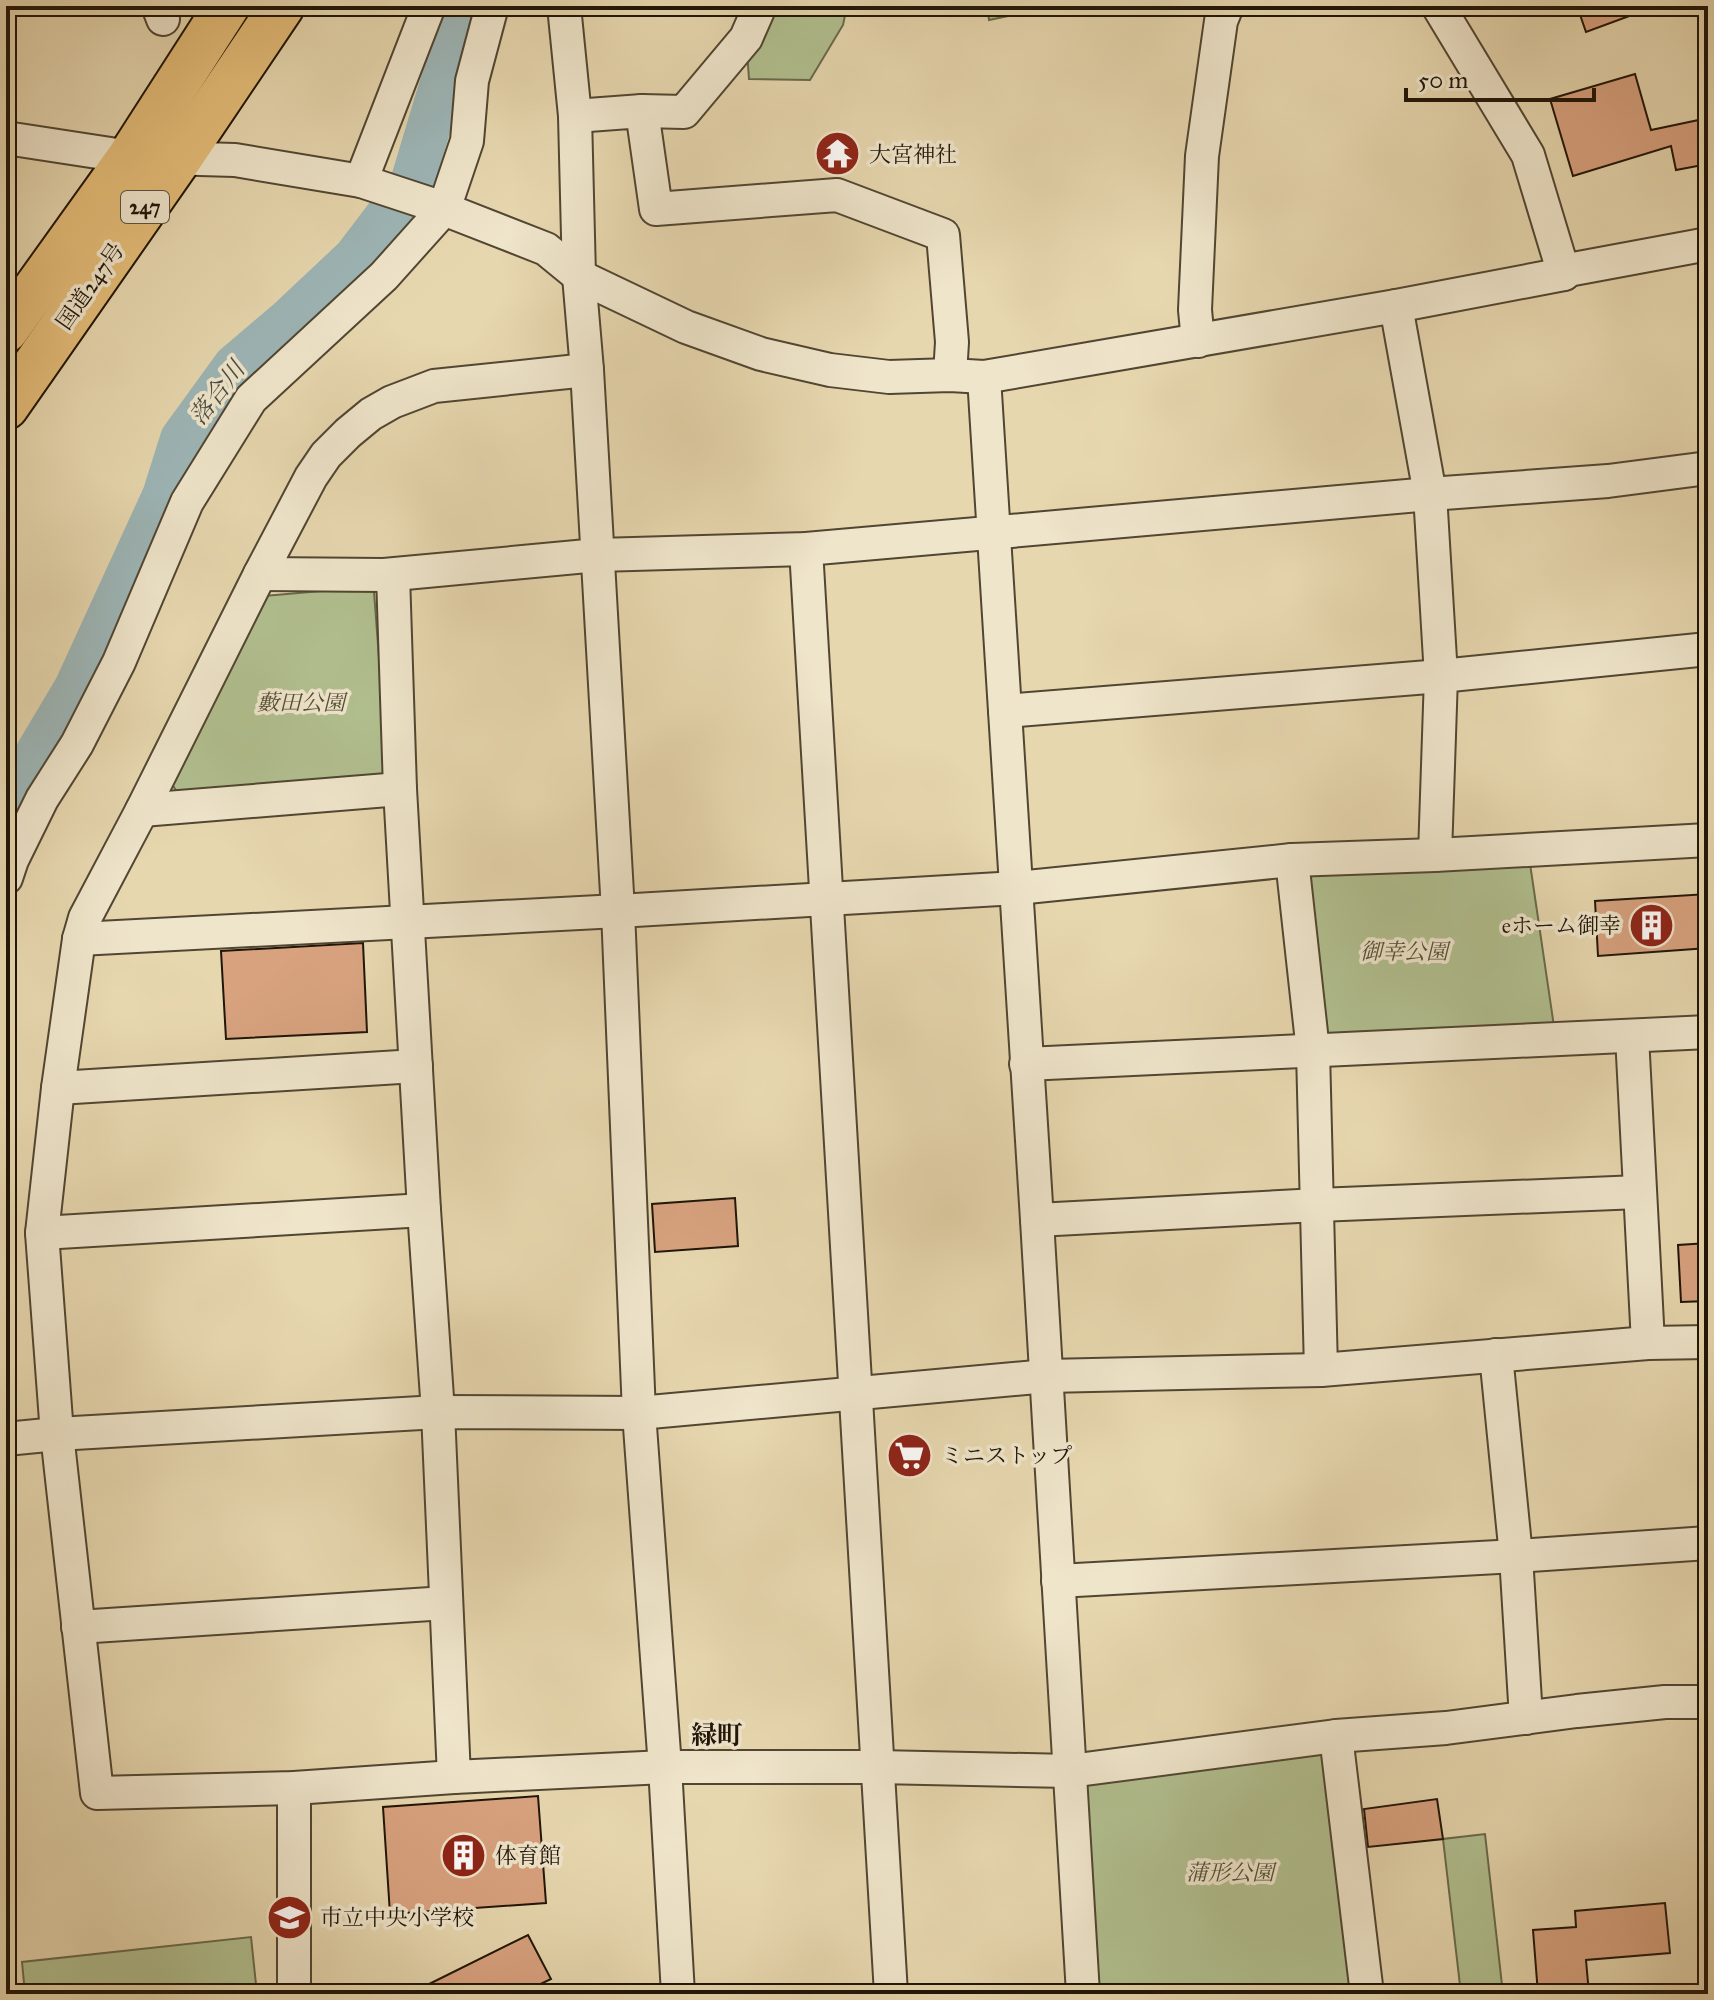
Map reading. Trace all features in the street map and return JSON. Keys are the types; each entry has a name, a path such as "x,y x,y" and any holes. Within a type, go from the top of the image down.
{"highway":[{"name":"国道247号","path":"6,330 130,157 227,6"},
{"name":"国道247号","path":"6,407 282,6"}],"street":[{"path":"361,181 429,6"},
{"path":"6,878 42,799 77,744 119,662 187,502 251,399 384,276 438,206 467,141 472,81 492,6"},
{"path":"564,6 575,116 579,276 618,911 639,1413 678,1994"},
{"path":"575,116 642,111 684,112 746,38 760,6"},
{"path":"1198,341 1195,310 1202,156 1221,21 1227,6"},
{"path":"1438,6 1528,155 1564,274"},
{"path":"642,111 656,209 837,195 943,235 952,342 950,375"},
{"path":"6,138 130,157 235,160 361,181 438,206 546,249 579,276 686,327 761,354 830,370 889,377 984,377 1396,306 1708,244"},
{"path":"1396,306 1430,494 1441,676 1435,855"},
{"path":"587,370 434,386 392,402 371,414 326,455 311,477 260,574 85,918 79,939 58,1088 42,1233 57,1434 97,1793 294,1788 665,1767 1070,1771 1336,1736 1446,1728 1665,1702 1708,1702"},
{"path":"984,377 1083,1994"},
{"path":"260,574 393,575 598,555 806,549 1608,481 1708,468"},
{"path":"806,549 891,1994"},
{"path":"393,575 400,789 438,1412 454,1777"},
{"path":"1005,711 1441,676 1708,649"},
{"path":"142,810 400,789"},
{"path":"79,939 826,900 1017,888 1292,860 1708,840"},
{"path":"1292,860 1313,1051 1321,1370"},
{"path":"1026,1064 1708,1032"},
{"path":"1632,1036 1648,1343"},
{"path":"58,1088 416,1066"},
{"path":"1037,1220 1639,1192"},
{"path":"42,1233 424,1210"},
{"path":"6,1439 438,1412 639,1413 1047,1376 1321,1370 1648,1343 1708,1342"},
{"path":"1496,1355 1516,1556 1526,1718"},
{"path":"1058,1581 1708,1543"},
{"path":"78,1627 446,1603"},
{"path":"1336,1736 1367,1994"},
{"path":"294,1788 294,1994"}],"green space":[{"path":"760,6 847,6 843,25 810,80 749,79 746,38"},
{"path":"987,6 1038,6 1038,10 989,20"},
{"name":"藪田公園","path":"367,587 374,592 388,777 177,792 170,781 264,596"},
{"name":"御幸公園","path":"1528,850 1556,1040 1313,1051 1292,860"},
{"name":"蒲形公園","path":"1336,1736 1367,1994 1083,1994 1070,1771"},
{"path":"1485,1834 1503,1994 1461,1994 1443,1839"},
{"path":"251,1937 257,1994 25,1994 22,1962"}],"building":[{"path":"1577,6 1651,6 1651,8 1586,32"},
{"path":"1635,74 1651,130 1708,118 1708,164 1676,170 1671,146 1573,176 1550,99"},
{"name":"eホーム御幸","path":"1708,894 1708,948 1598,956 1595,901"},
{"path":"363,943 367,1032 226,1039 221,951"},
{"path":"735,1198 738,1246 655,1252 652,1204"},
{"path":"1708,1243 1708,1301 1681,1302 1678,1245"},
{"name":"体育館","path":"538,1796 546,1903 390,1914 383,1807"},
{"path":"1437,1799 1443,1839 1368,1847 1364,1809"},
{"path":"1665,1903 1670,1953 1586,1960 1589,1994 1538,1994 1533,1930 1576,1927 1575,1911"},
{"path":"528,1935 551,1979 520,1994 409,1994"}],"waterway":[{"name":"落合川","path":"6,814 23,777 76,688 164,496 182,439 235,366 355,258 412,183 465,6"}],"place":[{"name":"大宮神社","path":"838,154"},
{"name":"eホーム御幸","path":"1652,925"},
{"name":"ミニストップ","path":"910,1455"},
{"name":"体育館","path":"464,1855"},
{"name":"市立中央小学校","path":"289,1917"}],"district":[{"name":"緑町","path":"717,1735"}]}
